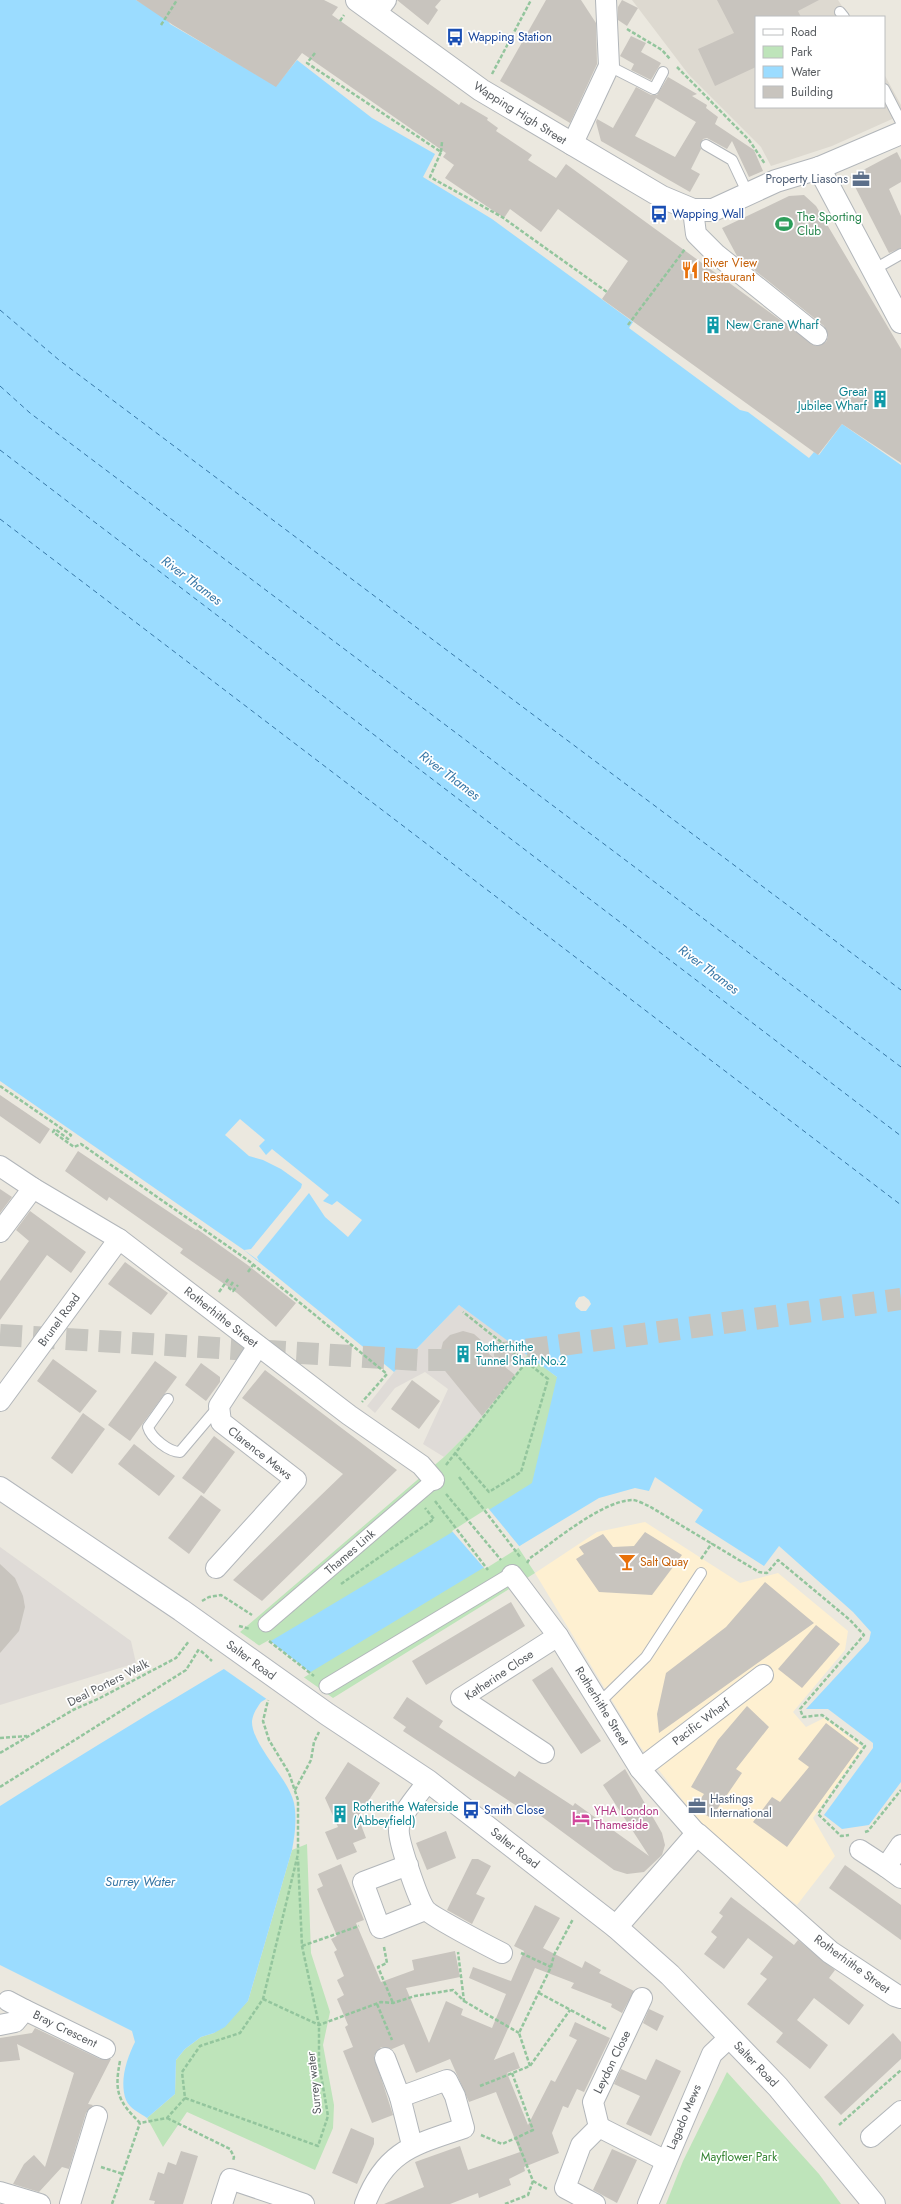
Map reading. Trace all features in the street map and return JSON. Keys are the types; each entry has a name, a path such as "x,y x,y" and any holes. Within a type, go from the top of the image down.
{"street":[{"name":"Wapping High Street","path":"357,0 381,7 481,90 662,197 693,210"},
{"path":"572,145 609,66 607,9"},
{"path":"817,335 716,254 696,234 693,210 713,210 776,181 819,168 901,133"},
{"path":"819,168 901,322"},
{"name":"Rotherhithe Street","path":"0,1166 33,1188 119,1239 349,1415 421,1464 440,1486"},
{"path":"0,1232 33,1188"},
{"name":"Brunel Road","path":"0,1401 119,1239"},
{"path":"219,1406 258,1346"},
{"name":"Clarence Mews","path":"216,1568 296,1480 221,1422 219,1406"},
{"name":"Thames Link","path":"265,1631 440,1486"},
{"name":"Salter Road","path":"0,1488 191,1617 324,1721 428,1782 616,1927 670,1975 778,2087 874,2204"},
{"path":"327,1686 508,1569"},
{"name":"Rotherhithe Street","path":"508,1569 558,1636 640,1769 697,1834 830,1952 895,1995 901,1997"},
{"name":"Katherine Close","path":"544,1753 460,1698 558,1636"},
{"name":"Pacific Wharf","path":"640,1769 763,1676"},
{"path":"428,1782 402,1818 399,1828 400,1839 408,1865 425,1910 502,1953"},
{"path":"616,1927 697,1834"},
{"path":"859,1838 894,1872 901,1845"},
{"path":"408,1865 363,1882 380,1928 425,1910"},
{"name":"Leydon Close","path":"598,2127 593,2102 625,2038 642,1998"},
{"name":"Bray Crescent","path":"0,2025 15,2022 16,2006 105,2049"},
{"name":"Lagado Mews","path":"648,2204 712,2054 730,2037"},
{"path":"385,2058 400,2097 412,2145"},
{"path":"365,2204 380,2173 396,2157 412,2145 464,2128 455,2096 447,2080 400,2097"},
{"path":"871,2137 901,2111"},
{"path":"70,2204 97,2116"},
{"path":"595,2204 565,2188 581,2145 598,2127 666,2161"},
{"path":"222,2204 230,2179 304,2204"},
{"path":"0,2192 40,2204"}],"lane":[{"path":"609,66 654,89 664,72"},
{"path":"885,91 901,122"},
{"path":"706,145 732,160 748,194"},
{"path":"873,270 901,254"},
{"path":"168,1399 148,1427 150,1434 174,1452 180,1452 219,1406"},
{"path":"600,1702 646,1656 701,1573"}],"path":[{"path":"161,25 177,0"},
{"path":"489,79 531,0"},
{"path":"607,9 662,50 702,94 749,140 776,181"},
{"path":"315,53 307,63 441,152"},
{"path":"442,142 441,152 430,177 502,217 607,292"},
{"path":"628,325 635,313 696,234"},
{"path":"0,1086 71,1135 68,1139 55,1129 53,1132 74,1147 81,1144 253,1265 387,1374 360,1404"},
{"path":"248,1272 253,1265"},
{"path":"234,1282 229,1288 233,1291 238,1286"},
{"path":"455,1453 490,1492 521,1472 548,1379 464,1312"},
{"path":"508,1569 440,1486 455,1453 527,1361"},
{"path":"460,1477 526,1564 530,1558 579,1524 613,1504 633,1500 649,1506 760,1572 767,1573 778,1560 850,1620 864,1635 800,1709 803,1717 822,1714 865,1746 818,1814 841,1836 859,1838 868,1831 901,1790"},
{"path":"434,1501 492,1574"},
{"path":"336,1587 434,1519 426,1508"},
{"path":"702,1556 712,1543"},
{"path":"204,1599 221,1595 265,1631 327,1686"},
{"name":"Deal Porters Walk","path":"0,1753 73,1710 100,1698 176,1658 189,1641"},
{"path":"0,1788 186,1670 199,1649 212,1661"},
{"path":"167,2118 185,2098 182,2072 200,2046 240,2033 263,1999 298,1854 298,1800 289,1773 269,1740 263,1721 268,1700"},
{"path":"295,1790 311,1760 314,1742 324,1721"},
{"name":"Deal Porters Walk","path":"0,1738 30,1735"},
{"name":"Surrey water","path":"185,2098 318,2146 328,2116 319,2064 319,2025 302,1946 298,1854"},
{"path":"519,2033 551,1967 554,1955 573,1920"},
{"path":"302,1946 362,1924 380,1928 387,1963 378,1967 393,2003"},
{"path":"454,1926 463,1981 464,2001"},
{"path":"263,1999 319,2025 382,2002 393,2003 415,1996 453,1990 464,2001 519,2033 530,2066"},
{"path":"539,1993 625,2038"},
{"path":"480,2086 530,2066 570,2010"},
{"path":"839,2125 901,2070"},
{"path":"464,2128 502,2144 533,2130 512,2073"},
{"path":"117,2088 118,2097 125,2108 140,2123"},
{"path":"140,2123 167,2118 230,2149 234,2157 230,2179"},
{"path":"112,2204 140,2123"},
{"path":"505,2204 528,2195 533,2181 516,2138"}],"shaded area":[{"path":"632,0 838,0 848,16 755,16 755,108 885,108 885,76 901,105 901,115 832,146 771,166 761,147 689,75"},
{"path":"459,1305 527,1354 523,1365 473,1428 444,1457 423,1444 448,1389 425,1372 395,1388 375,1413 367,1406 394,1372"},
{"path":"645,1522 740,1583 778,1573 848,1631 845,1650 793,1712 806,1727 824,1718 862,1747 813,1818 835,1856 797,1905 718,1845 639,1745 535,1573 597,1532"},
{"path":"0,1547 131,1641 136,1663 0,1705"}],"green space":[{"path":"527,1354 557,1377 618,1475 518,1547 535,1573 333,1698 240,1632 444,1457 473,1428 523,1365"},
{"path":"307,1844 311,1953 330,2012 323,2045 334,2105 333,2128 315,2170 187,2112 163,2147 147,2118 175,2094 176,2060 185,2049 201,2037 214,2033 248,2001 292,1850"},
{"name":"Mayflower Park","path":"727,2072 819,2174 841,2204 666,2204 683,2161"}],"water":[{"path":"0,0 136,0 166,18 170,24 276,86 297,60 372,118 435,154 423,177 492,219 633,322 629,328 740,410 748,412 809,458 814,452 819,455 842,424 901,465 901,1782 869,1825 842,1829 824,1815 873,1748 873,1743 828,1709 806,1709 869,1641 871,1632 853,1612 779,1546 764,1566 695,1522 703,1510 655,1477 649,1491 635,1488 599,1498 261,1702 255,1711 252,1721 253,1730 257,1740 291,1794 295,1809 295,1826 292,1850 248,2001 225,2027 214,2033 201,2037 185,2049 176,2060 175,2094 147,2118 132,2108 127,2103 123,2085 127,2062 135,2042 132,2031 0,1965 0,1806 132,1724 532,1483 557,1377 459,1305 394,1372 244,1250 0,1081","holes":["584,1296 591,1304 586,1311 581,1311 576,1307 575,1303 579,1297"]}],"pier":[{"path":"240,1119 265,1140 259,1146 266,1155 272,1149 329,1195 323,1201 332,1205 337,1201 362,1220 348,1237 325,1217 309,1193 257,1257 259,1261 244,1250 251,1249 301,1188 302,1184 281,1169 263,1160 249,1156 225,1135"},
{"path":"488,1508 520,1547 485,1569 452,1531"},
{"path":"269,1640 311,1673 268,1700 221,1667"}],"building":[{"path":"136,0 324,0 338,7 332,15 459,105 461,102 488,118 487,120 498,128 496,131 532,155 528,160 556,178 566,164 816,346 826,342 828,337 824,326 737,256 722,228 789,196 804,195 816,206 901,349 901,463 842,424 818,455 602,299 628,261 558,209 541,232 510,209 504,218 445,178 454,165 443,157 446,153 302,53 276,87 173,25"},
{"path":"397,0 441,0 435,7 438,10 428,25"},
{"path":"546,0 581,0 596,23 597,64 570,123 500,81"},
{"path":"622,0 638,8 627,26 618,20 618,7"},
{"path":"717,0 819,0 798,11 800,16 755,16 755,67 715,86 698,49 734,33"},
{"path":"631,36 646,43 641,52 661,63 651,80 631,70 634,64 620,56"},
{"path":"668,77 697,94 692,96 707,105 706,108 718,117 715,124 754,150 763,171 749,177 732,141 727,149 707,138 703,139 700,145 701,149 691,169 700,174 690,192 601,141 596,122 597,119 613,128 636,87 651,95 657,95","holes":["656,98 696,122 675,157 635,136"]},
{"path":"897,152 901,160 901,182 889,189 901,216 901,248 889,253 850,177"},
{"path":"0,1095 50,1129 40,1144 0,1116"},
{"path":"78,1151 196,1230 197,1229 249,1266 296,1303 276,1327 237,1293 180,1253 183,1249 109,1197 107,1201 65,1171"},
{"path":"0,1189 12,1197 0,1213"},
{"path":"30,1211 86,1252 71,1273 47,1255 0,1320 0,1281 29,1241 16,1230"},
{"path":"125,1262 168,1293 151,1315 108,1284"},
{"path":"463,1331 474,1334 482,1341 489,1354 515,1375 482,1416 441,1366 439,1358 443,1342 450,1335"},
{"path":"53,1359 97,1391 80,1413 37,1381"},
{"path":"155,1361 177,1377 130,1441 108,1425"},
{"path":"201,1363 220,1377 220,1382 206,1401 185,1385"},
{"path":"265,1370 397,1470 262,1601 233,1580 343,1474 242,1398"},
{"path":"412,1380 440,1401 419,1429 391,1409"},
{"path":"83,1413 105,1429 72,1474 51,1458"},
{"path":"214,1436 235,1452 204,1494 182,1478"},
{"path":"134,1444 175,1476 159,1496 118,1464"},
{"path":"201,1495 221,1510 189,1554 168,1538"},
{"name":"Salt Quay","path":"645,1532 682,1555 652,1595 599,1592 576,1559 584,1554 579,1547 603,1534 613,1547 634,1546"},
{"path":"0,1564 15,1578 23,1596 25,1607 19,1631 0,1653"},
{"path":"765,1582 814,1623 659,1733 657,1714 666,1673 726,1627"},
{"path":"511,1602 525,1626 426,1685 412,1661"},
{"path":"816,1625 840,1644 802,1688 778,1669"},
{"path":"552,1667 601,1741 581,1754 532,1680"},
{"path":"407,1697 443,1721 439,1727 515,1777 519,1771 573,1806 575,1803 649,1856 603,1785 625,1769 662,1833 665,1845 662,1855 644,1872 627,1874 614,1870 526,1805 523,1810 403,1731 406,1727 393,1718"},
{"path":"747,1706 769,1727 736,1769 742,1773 711,1818 694,1808 704,1794 691,1787 718,1740"},
{"path":"826,1723 859,1748 787,1847 753,1822 772,1797 780,1802 809,1767 798,1759"},
{"name":"Rotherithe Waterside (Abbeyfield)","path":"348,1762 380,1783 358,1817 366,1838 353,1843 357,1852 337,1860 325,1832 338,1827 325,1798"},
{"path":"446,1831 456,1858 427,1870 416,1843"},
{"path":"472,1859 478,1859 491,1866 476,1894 485,1898 472,1924 447,1910"},
{"path":"341,1864 364,1920 356,1923 381,1982 414,1970 412,1960 455,1951 460,1977 406,1988 429,2043 446,2001 463,2009 461,2015 492,2028 506,1994 469,1978 473,1967 511,1981 524,1951 514,1946 535,1905 560,1918 543,1948 582,1968 585,1961 601,1970 599,1973 634,1991 622,2013 611,2007 612,2004 571,1988 574,1983 535,1968 494,2060 514,2052 520,2068 507,2073 528,2125 551,2080 555,2082 577,2040 569,2036 575,2022 610,2038 584,2092 577,2089 568,2108 563,2106 552,2133 559,2153 524,2167 525,2171 509,2179 511,2185 479,2198 478,2193 450,2204 384,2204 424,2187 415,2162 460,2146 468,2170 520,2152 496,2092 469,2102 450,2059 416,2073 404,2044 392,2049 381,2047 374,2056 393,2115 372,2123 343,2051 353,2047 345,2027 348,2025 337,1999 344,1995 337,1980 344,1976 334,1952 337,1950 331,1939 337,1936 317,1889 323,1886 318,1874"},
{"path":"845,1865 901,1905 901,1940 829,1888"},
{"path":"731,1897 794,1945 798,1940 835,1970 829,1978 864,2005 849,2025 814,1998 797,2020 828,2045 810,2069 776,2042 783,2033 747,2004 767,1979 760,1974 773,1957 748,1938 724,1969 704,1954 717,1937 711,1932 723,1916 719,1913"},
{"path":"649,2009 664,2016 657,2031 643,2023"},
{"path":"35,2028 100,2059 111,2059 88,2104 93,2105 86,2113 69,2169 62,2167 39,2192 13,2184 24,2164 34,2155 45,2167 74,2073 17,2044 20,2060 0,2062 0,2038 32,2033"},
{"path":"893,2033 901,2042 901,2059 841,2115 824,2097"},
{"path":"656,2059 681,2071 651,2136 626,2124 640,2096 614,2084 621,2069 646,2080"},
{"path":"351,2128 374,2138 374,2144 357,2184 332,2173"},
{"path":"612,2149 637,2160 617,2203 593,2190"},
{"path":"181,2151 198,2156 183,2204 154,2204 155,2201 149,2200 158,2172 164,2174 168,2162 176,2165"}],"ferry route":[{"path":"0,310 59,360 901,990"},
{"path":"0,386 30,413 901,1067"},
{"path":"0,450 901,1136"},
{"path":"0,519 901,1205"}],"tunnel":[{"path":"0,1335 418,1360 451,1360 901,1299"}],"place":[{"name":"Wapping Station","path":"455,37"},
{"name":"Property Liasons","path":"861,179"},
{"name":"Wapping Wall","path":"659,214"},
{"name":"The Sporting Club","path":"784,224"},
{"name":"River View Restaurant","path":"690,270"},
{"name":"New Crane Wharf","path":"713,325"},
{"name":"Great Jubilee Wharf","path":"880,399"},
{"name":"Rotherhithe Tunnel Shaft No.2","path":"463,1354"},
{"name":"Salt Quay","path":"627,1562"},
{"name":"Hastings International","path":"697,1806"},
{"name":"Smith Close","path":"471,1810"},
{"name":"Rotherithe Waterside (Abbeyfield)","path":"340,1814"},
{"name":"YHA London Thameside","path":"581,1818"}],"water label":[{"name":"River Thames","path":"192,580"},
{"name":"River Thames","path":"450,775"},
{"name":"River Thames","path":"709,969"},
{"name":"Surrey Water","path":"140,1881"}]}
